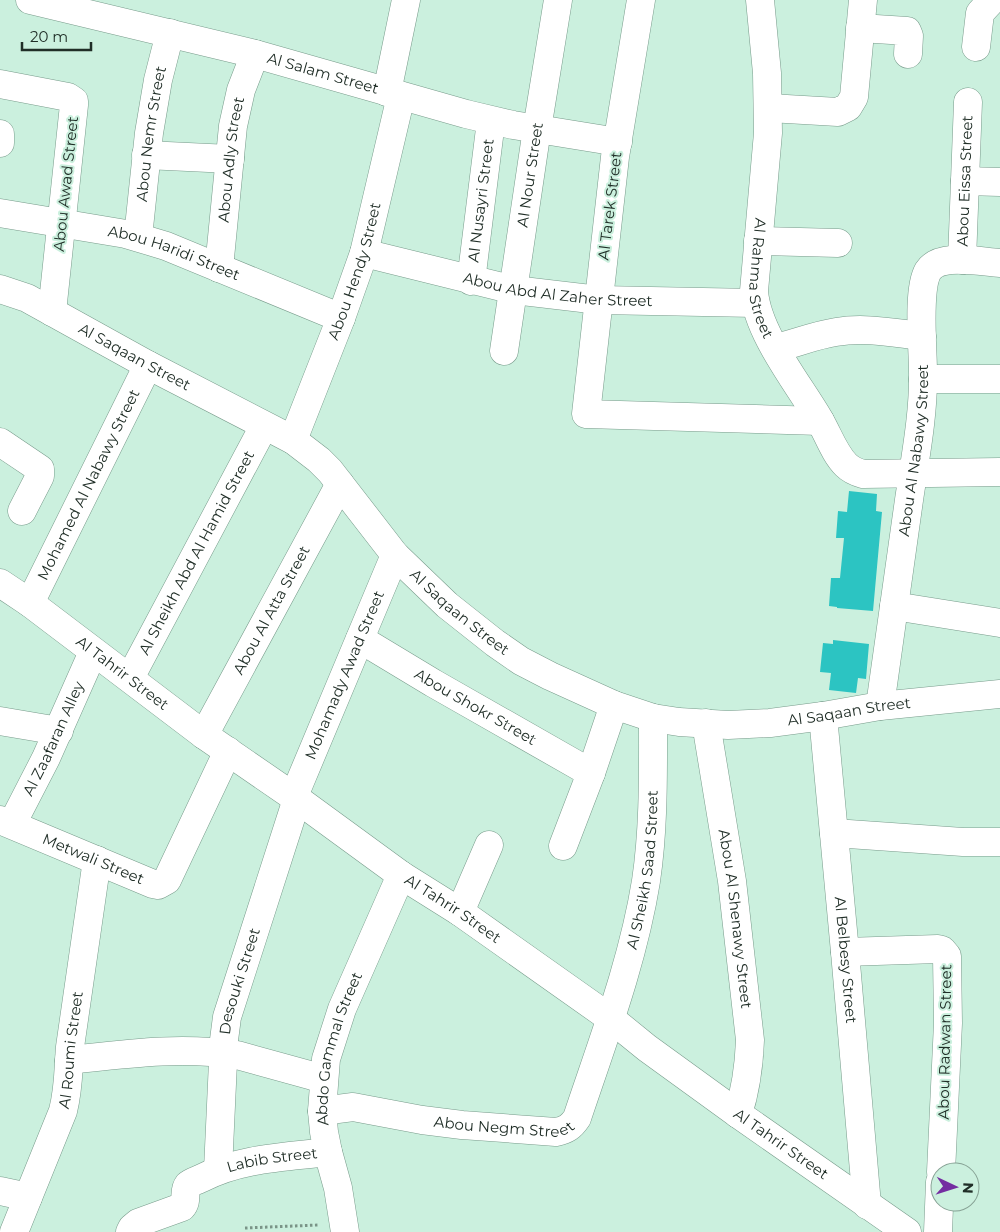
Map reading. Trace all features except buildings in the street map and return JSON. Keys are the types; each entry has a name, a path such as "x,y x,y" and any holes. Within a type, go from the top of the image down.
{"street":[{"name":"Al Salam Street","path":"30,0 255,54 491,120 618,142"},
{"name":"Abou Hendy Street","path":"293,440 341,318 364,253 394,94 406,0"},
{"name":"Al Nour Street","path":"504,351 558,0"},
{"name":"Al Tarek Street","path":"640,0 618,142 586,414 820,420"},
{"name":"Al Rahma Street","path":"760,0 769,108 754,291 755,303 762,324 840,457 854,471 863,474 1000,472"},
{"path":"769,108 838,112 848,107 854,97 863,0"},
{"path":"976,47 978,17 982,8 992,0"},
{"path":"860,28 907,31 909,36 908,54"},
{"name":"Abou Nemr Street","path":"138,237 146,155 155,96 170,33"},
{"name":"Abou Adly Street","path":"219,268 236,108 255,54"},
{"name":"Abou Awad Street","path":"0,84 68,97 74,101 52,312"},
{"name":"Abou Eissa Street","path":"962,260 968,102"},
{"name":"Al Nusayri Street","path":"472,281 491,120"},
{"path":"0,134 0,143"},
{"path":"146,155 230,159"},
{"path":"965,181 1000,182"},
{"name":"Abou Haridi Street","path":"0,213 138,237 341,318"},
{"path":"758,241 838,243"},
{"name":"Abou Abd Al Zaher Street","path":"364,253 514,290 599,300 755,303"},
{"name":"Abou Al Nabawy Street","path":"880,706 913,474 923,379 922,300 925,277 935,264 942,260 1000,263"},
{"name":"Al Saqaan Street","path":"0,289 18,294 148,365 293,440 319,460 395,555 447,605 521,661 614,705 653,718 728,725 770,723 880,706 1000,694"},
{"path":"776,348 850,330 922,336"},
{"name":"Mohamed Al Nabawy Street","path":"30,603 148,365"},
{"path":"923,379 1000,379"},
{"name":"Al Sheikh Abd Al Hamid Street","path":"130,678 264,426"},
{"path":"0,442 40,469 40,476 22,511"},
{"name":"Abou Al Atta Street","path":"204,735 340,484"},
{"name":"Mohamady Awad Street","path":"295,797 395,555"},
{"name":"Al Tahrir Street","path":"0,583 30,603 204,735 295,797 401,875 460,912 610,1018 869,1216 907,1232"},
{"path":"894,606 1000,622"},
{"name":"Abou Shokr Street","path":"360,639 591,773"},
{"name":"Al Zaafaran Alley","path":"6,822 59,731 93,652"},
{"path":"563,846 591,773 614,705"},
{"name":"Al Belbesy Street","path":"823,716 869,1216"},
{"name":"Al Sheikh Saad Street","path":"610,1018 629,959 646,881 651,842 653,802 653,718"},
{"path":"0,721 59,731"},
{"name":"Abou Al Shenawy Street","path":"706,723 732,881 750,1040 747,1082 738,1114"},
{"name":"Metwali Street","path":"6,822 158,885 166,880 228,751"},
{"name":"Desouki Street","path":"218,1170 223,1053 227,1017 295,797"},
{"path":"834,832 962,842 1000,842"},
{"path":"460,912 489,845"},
{"name":"Al Roumi Street","path":"14,1232 63,1111 70,1077 69,1060 97,860"},
{"name":"Abdo Gammal Street","path":"345,1228 338,1188 328,1152 322,1111 326,1059 342,1009 401,875"},
{"name":"Abou Radwan Street","path":"845,952 938,949 942,950 947,956 948,1023 941,1162"},
{"name":"Abou Negm Street","path":"322,1111 353,1107 422,1120 462,1125 556,1132 565,1130 577,1118 610,1018"},
{"path":"69,1060 141,1052 187,1051 223,1053 237,1055 324,1079"},
{"name":"Labib Street","path":"130,1232 138,1223 182,1207 185,1204 186,1191 189,1185 218,1170 246,1162 328,1152"},
{"path":"0,1190 28,1197"},
{"path":"938,1232 939,1212"}],"path":[{"path":"245,1228 345,1228"}]}
